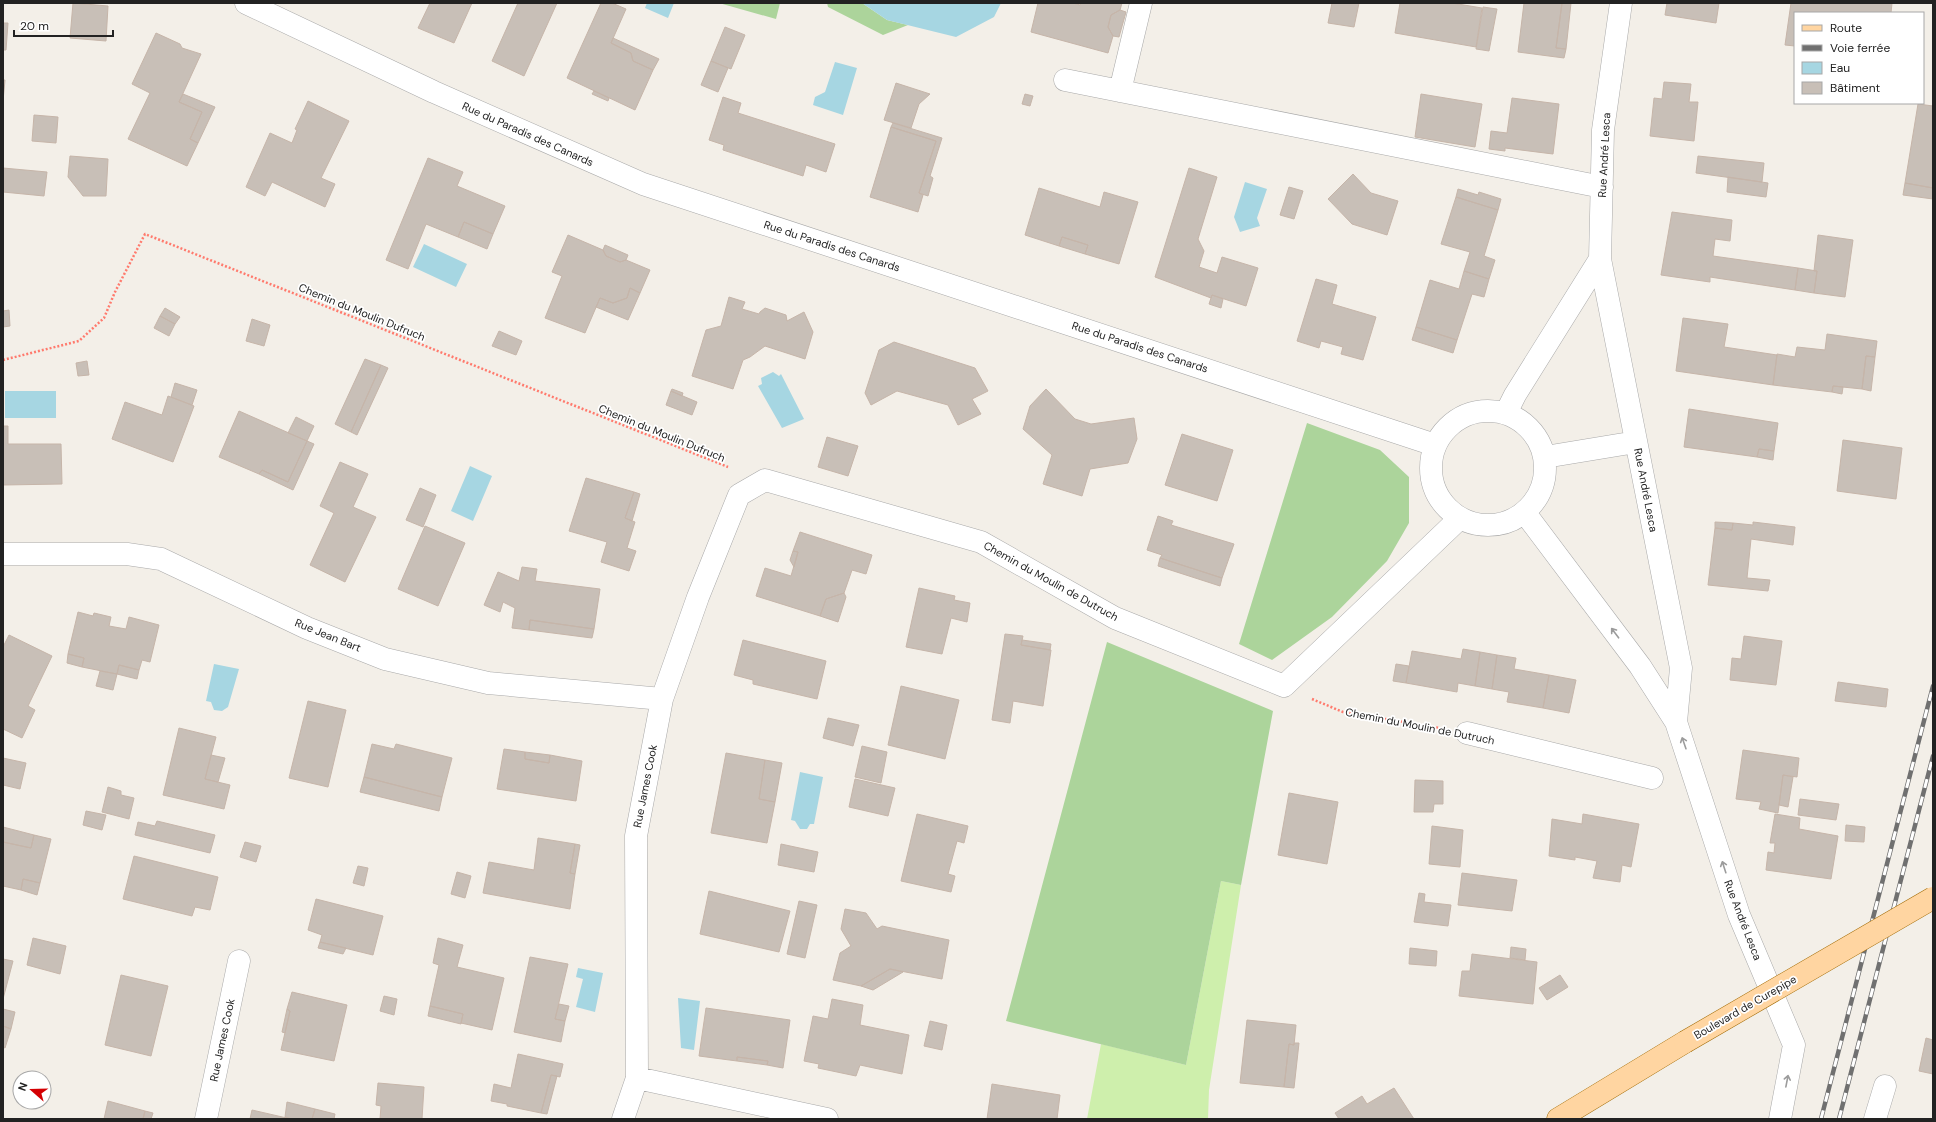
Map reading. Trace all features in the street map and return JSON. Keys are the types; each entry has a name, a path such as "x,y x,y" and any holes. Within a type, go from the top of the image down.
{"main road":[{"name":"Boulevard de Curepipe","path":"1558,1119 1685,1042 1933,898"}],"street":[{"name":"Rue du Paradis des Canards","path":"246,3 434,92 643,184 1435,444"},
{"path":"1120,91 1141,3"},
{"name":"Rue André Lesca","path":"1621,3 1603,130 1600,259 1681,668 1676,722"},
{"path":"1065,80 1602,187"},
{"path":"1506,413 1515,395 1600,259"},
{"path":"1489,410 1506,413 1520,419 1532,429 1540,442 1545,457 1546,473 1543,488 1535,502 1525,513 1510,521 1493,525 1476,524 1460,518 1447,508 1437,494 1431,478 1431,461 1435,444 1444,430 1457,419 1473,412 1489,410"},
{"path":"1545,457 1636,442"},
{"name":"Chemin du Moulin de Dutruch","path":"765,480 981,542 1115,618 1284,686"},
{"name":"Rue James Cook","path":"623,1119 637,1078 636,836 662,699 698,597 739,495 765,480"},
{"name":"Rue André Lesca","path":"1525,513 1640,666 1676,722 1739,915 1794,1045 1780,1119"},
{"path":"1284,686 1460,518"},
{"name":"Rue Jean Bart","path":"3,554 127,554 161,559 307,628 385,658 488,683 662,699"},
{"name":"Chemin du Moulin de Dutruch","path":"1467,733 1652,778"},
{"name":"Rue James Cook","path":"206,1119 239,961"},
{"path":"637,1078 827,1119"},
{"path":"1875,1119 1884,1086"}],"path":[{"name":"Chemin du Moulin Dufruch","path":"3,360 79,341 104,318 115,292 145,234 713,462 765,480"},
{"name":"Chemin du Moulin de Dutruch","path":"1284,686 1343,712 1467,733"}],"green space":[{"path":"719,3 780,3 776,19"},
{"path":"827,3 862,3 887,20 908,25 883,35 828,7"},
{"path":"1307,423 1380,450 1409,477 1409,523 1387,561 1332,617 1272,660 1239,644"},
{"path":"1107,642 1273,711 1241,885 1221,881 1186,1065 1006,1021"},
{"path":"1221,881 1241,885 1209,1090 1208,1119 1087,1119 1101,1044 1186,1065"}],"water":[{"path":"647,3 674,3 668,18 645,8"},
{"path":"862,3 1001,3 994,17 956,37 887,20"},
{"path":"835,62 857,68 843,115 813,105 815,97 825,92"},
{"path":"1245,182 1267,189 1257,218 1260,226 1240,232 1234,217"},
{"path":"424,244 467,264 456,287 413,267"},
{"path":"773,372 779,376 781,374 804,419 782,428 758,386 762,384 761,378"},
{"path":"5,391 56,391 56,418 5,418"},
{"path":"470,466 492,476 473,521 451,511"},
{"path":"214,664 239,669 228,707 222,711 214,710 211,702 206,701"},
{"path":"800,772 823,777 814,824 810,824 807,829 800,829 795,821 791,820"},
{"path":"578,968 603,973 595,1012 576,1007 583,979 576,977"},
{"path":"678,998 700,1001 694,1050 681,1048"}],"building":[{"path":"73,3 108,6 106,41 70,38"},
{"path":"430,3 472,3 454,43 418,28"},
{"path":"518,3 557,3 524,76 492,61"},
{"path":"601,3 612,3 626,9 611,43 631,53 633,61 653,70 635,110 567,78"},
{"path":"1038,3 1073,3 1080,5 1081,3 1122,3 1120,10 1111,15 1108,27 1113,36 1108,53 1031,32"},
{"path":"1332,3 1359,3 1354,27 1328,23"},
{"path":"1400,3 1452,3 1482,8 1476,47 1395,33"},
{"path":"1524,3 1562,3 1556,48 1566,49 1564,58 1518,52"},
{"path":"1562,3 1571,3 1566,49 1556,48"},
{"path":"1667,3 1719,3 1716,23 1665,15"},
{"path":"1791,3 1892,3 1891,12 1794,12 1794,46 1785,45"},
{"path":"1483,7 1497,9 1489,51 1476,49"},
{"path":"1120,10 1126,12 1119,37 1113,36 1108,27 1111,15"},
{"path":"3,23 8,23 6,50 3,50"},
{"path":"725,27 745,35 731,69 711,61"},
{"path":"156,33 180,44 182,48 201,54 179,102 202,112 190,139 198,143 187,166 128,139 150,93 132,84"},
{"path":"613,38 659,59 653,70 633,61 631,53 611,43"},
{"path":"711,61 728,68 718,92 701,85"},
{"path":"3,80 5,80 3,101"},
{"path":"1664,82 1691,84 1689,102 1698,102 1694,141 1650,136 1654,98 1662,99"},
{"path":"896,83 930,94 919,104 911,128 884,120"},
{"path":"594,91 609,98 608,101 592,94"},
{"path":"183,94 215,107 198,143 190,139 202,112 179,102"},
{"path":"1025,94 1033,96 1030,106 1022,104"},
{"path":"1421,94 1482,104 1475,147 1415,137"},
{"path":"723,97 741,103 738,113 835,144 826,172 806,165 803,176 723,150 724,145 709,140"},
{"path":"1512,98 1559,104 1553,154 1505,148 1505,151 1489,149 1491,131 1507,133"},
{"path":"308,101 349,121 321,178 335,184 325,207 272,182 265,196 246,187 270,133 292,143 297,130 295,129"},
{"path":"1918,104 1933,106 1933,188 1905,183"},
{"path":"34,115 58,117 56,143 32,141"},
{"path":"893,123 942,138 930,176 933,178 928,196 919,193 936,141 891,127"},
{"path":"891,127 936,141 919,193 923,195 918,212 870,197"},
{"path":"70,156 108,159 106,196 83,196 68,177"},
{"path":"1698,156 1764,163 1762,182 1696,173"},
{"path":"428,158 463,172 457,186 505,206 493,234 464,222 458,237 426,224 408,269 386,260"},
{"path":"3,168 47,172 44,196 3,192"},
{"path":"1189,168 1217,177 1198,239 1204,251 1199,267 1217,273 1222,257 1258,268 1246,306 1212,295 1211,298 1155,277"},
{"path":"1353,174 1371,193 1398,201 1387,235 1352,224 1328,199"},
{"path":"1728,177 1768,183 1766,197 1727,192"},
{"path":"1905,183 1933,188 1933,199 1903,195"},
{"path":"1289,187 1303,191 1294,219 1280,215"},
{"path":"1039,188 1100,207 1104,192 1138,202 1119,264 1085,254 1088,245 1062,237 1059,246 1025,235"},
{"path":"1458,189 1478,195 1479,192 1501,199 1498,210 1456,197"},
{"path":"1456,197 1498,210 1484,256 1495,260 1489,279 1464,271 1470,252 1441,244"},
{"path":"1672,212 1732,220 1730,241 1715,239 1713,256 1798,268 1795,290 1710,277 1710,282 1661,275"},
{"path":"464,222 493,234 487,249 458,237"},
{"path":"568,235 603,250 606,256 620,262 626,260 650,270 640,293 630,288 627,298 613,303 600,298 585,333 545,318 562,276 552,272"},
{"path":"1818,235 1853,240 1845,297 1814,293 1817,271 1814,271"},
{"path":"1062,237 1088,245 1085,254 1059,246"},
{"path":"605,245 628,255 626,260 620,262 606,256 603,250"},
{"path":"1798,268 1817,271 1814,293 1795,290"},
{"path":"1464,271 1489,279 1484,297 1472,294 1457,340 1416,327 1430,280 1459,289"},
{"path":"1316,279 1337,285 1332,304 1376,317 1363,360 1341,354 1343,347 1321,341 1319,348 1297,341"},
{"path":"630,288 640,293 628,320 596,307 600,298 613,303 627,298"},
{"path":"1212,295 1223,299 1221,308 1209,304"},
{"path":"729,297 745,302 742,309 759,314 765,308 786,315 787,321 804,312 813,332 805,359 765,346 750,357 743,360 733,389 692,376 706,330 721,326"},
{"path":"165,308 180,317 175,324 160,316"},
{"path":"9,310 10,326 3,327 3,311"},
{"path":"160,316 175,324 169,336 154,328"},
{"path":"1683,318 1728,324 1724,347 1777,355 1773,385 1676,371"},
{"path":"252,319 270,325 264,346 246,341"},
{"path":"1416,327 1457,340 1453,353 1412,340"},
{"path":"499,331 522,341 516,355 492,346"},
{"path":"1827,334 1877,341 1875,357 1866,356 1862,389 1833,386 1832,392 1773,385 1777,354 1795,357 1797,347 1825,350"},
{"path":"894,342 975,368 988,391 972,399 981,414 958,425 948,405 897,391 871,405 865,393 879,350"},
{"path":"1866,356 1875,357 1871,391 1862,389"},
{"path":"365,359 381,365 351,432 335,424"},
{"path":"87,361 89,375 78,376 76,363"},
{"path":"381,365 388,368 357,435 351,432"},
{"path":"175,383 197,390 192,405 171,397"},
{"path":"1833,386 1843,387 1842,394 1832,392"},
{"path":"672,389 683,393 682,396 671,391"},
{"path":"1046,389 1075,419 1091,424 1134,418 1137,439 1128,463 1090,469 1082,496 1043,484 1052,455 1023,429 1030,406"},
{"path":"671,391 697,402 692,415 666,405"},
{"path":"168,396 194,406 173,462 112,439 125,402 162,415"},
{"path":"1689,409 1778,423 1774,451 1759,449 1757,457 1684,447"},
{"path":"239,411 307,441 288,482 262,470 259,474 219,457"},
{"path":"296,417 314,426 307,441 288,433"},
{"path":"3,426 8,426 8,444 61,444 62,484 3,485"},
{"path":"1182,434 1233,450 1217,501 1165,485"},
{"path":"827,437 858,446 848,476 818,467"},
{"path":"1843,440 1902,448 1896,499 1837,491"},
{"path":"307,441 314,444 293,490 259,474 262,470 288,482"},
{"path":"1759,449 1774,451 1773,460 1757,457"},
{"path":"340,462 368,474 353,507 376,517 345,582 310,565 334,513 320,506"},
{"path":"586,478 634,492 625,518 635,522 627,548 636,551 629,571 601,562 607,542 569,531"},
{"path":"420,488 436,495 423,527 406,520"},
{"path":"634,492 640,494 632,521 625,518"},
{"path":"1158,516 1173,521 1171,525 1234,544 1222,578 1160,558 1162,555 1147,550"},
{"path":"1715,522 1733,523 1732,530 1715,528"},
{"path":"1753,522 1795,527 1793,545 1751,539 1747,578 1770,580 1768,591 1708,585 1715,528 1732,530 1733,523 1753,525"},
{"path":"425,526 465,543 438,606 398,589"},
{"path":"800,532 872,555 866,574 852,570 844,593 826,599 820,616 756,596 765,568 791,576 798,552 793,551"},
{"path":"793,551 798,552 794,567 790,560"},
{"path":"1160,558 1222,578 1220,586 1158,566"},
{"path":"522,567 537,569 535,581 600,589 594,629 530,620 529,630 512,628 515,608 503,602 500,612 484,605 498,572 519,581"},
{"path":"919,588 955,596 954,600 970,603 967,622 951,618 942,654 906,647"},
{"path":"844,593 846,597 838,622 820,616 826,599"},
{"path":"78,612 93,616 94,613 111,617 109,626 126,629 129,617 159,625 150,662 142,660 139,670 119,665 117,674 82,667 84,658 68,654"},
{"path":"530,620 594,629 592,638 529,630"},
{"path":"1005,634 1023,636 1021,645 1051,650 1043,706 1013,701 1010,723 992,720"},
{"path":"9,635 52,656 28,706 35,710 22,738 3,729 3,647"},
{"path":"1744,636 1782,641 1776,685 1730,680 1732,658 1741,659"},
{"path":"743,640 826,661 817,699 753,684 753,680 734,675"},
{"path":"1022,640 1051,644 1050,650 1021,645"},
{"path":"1463,649 1480,652 1475,686 1458,683 1457,692 1406,683 1412,651 1461,659"},
{"path":"1480,652 1497,655 1492,689 1475,686"},
{"path":"68,654 84,658 82,667 67,663"},
{"path":"1497,655 1516,658 1514,669 1549,675 1543,708 1507,702 1509,692 1492,689"},
{"path":"1396,664 1409,666 1406,683 1393,681"},
{"path":"119,665 139,670 137,679 117,674"},
{"path":"100,671 117,674 113,690 96,686"},
{"path":"1549,675 1576,680 1569,713 1543,708"},
{"path":"1838,682 1888,689 1886,707 1835,701"},
{"path":"901,686 959,700 945,759 888,745"},
{"path":"308,701 346,710 328,787 289,778"},
{"path":"828,718 859,725 853,746 823,738"},
{"path":"179,728 216,737 205,779 230,785 224,809 163,795"},
{"path":"372,744 394,749 396,744 452,758 442,797 364,777"},
{"path":"862,746 887,752 881,783 855,777"},
{"path":"504,749 525,752 525,759 549,763 550,755 582,761 576,801 497,789"},
{"path":"1743,750 1799,758 1797,777 1783,775 1778,813 1759,809 1761,802 1736,799"},
{"path":"525,752 550,755 549,763 525,759"},
{"path":"726,753 765,760 759,799 775,802 767,843 711,833"},
{"path":"211,755 225,758 218,782 205,779"},
{"path":"3,758 26,763 20,789 3,785"},
{"path":"765,760 782,763 775,802 759,799"},
{"path":"1783,775 1793,777 1788,807 1779,805"},
{"path":"364,777 442,797 439,811 360,792"},
{"path":"855,779 895,788 888,816 849,807"},
{"path":"1415,780 1443,781 1443,804 1434,804 1433,812 1414,812"},
{"path":"108,787 121,791 121,795 134,798 129,819 102,812"},
{"path":"1289,793 1338,802 1327,864 1278,855"},
{"path":"1800,799 1839,804 1836,820 1798,815"},
{"path":"86,811 106,815 102,830 83,825"},
{"path":"917,814 968,826 964,843 957,841 948,874 955,876 951,892 901,881"},
{"path":"1583,814 1639,824 1631,867 1622,865 1620,882 1593,878 1597,861 1575,857 1575,860 1549,856 1552,819 1582,824"},
{"path":"1775,814 1800,818 1799,829 1838,836 1831,879 1766,870 1768,852 1774,853 1775,843 1770,843"},
{"path":"157,821 215,835 210,853 135,835 138,822 155,826"},
{"path":"1846,825 1865,827 1864,842 1845,841"},
{"path":"1432,826 1463,830 1460,867 1429,864"},
{"path":"3,827 34,835 31,848 3,842"},
{"path":"34,835 51,839 40,883 23,879 21,890 3,886 3,842 31,848"},
{"path":"538,838 575,844 570,873 575,874 570,909 483,893 489,862 534,870"},
{"path":"245,842 261,846 256,862 240,857"},
{"path":"575,844 580,845 575,874 570,873"},
{"path":"781,844 818,852 814,872 778,865"},
{"path":"134,856 218,877 210,910 195,907 192,916 123,899"},
{"path":"358,866 368,868 364,886 353,883"},
{"path":"457,872 471,876 465,898 451,894"},
{"path":"1462,873 1517,880 1512,911 1458,905"},
{"path":"23,879 40,883 37,895 21,890"},
{"path":"709,891 790,911 779,952 700,934"},
{"path":"1419,893 1425,894 1424,902 1451,905 1448,926 1414,922"},
{"path":"316,899 383,916 373,955 320,942 322,935 308,930"},
{"path":"799,901 817,905 805,958 787,954"},
{"path":"845,909 866,913 877,929 882,926 949,940 942,979 890,969 861,986 833,980 840,953 851,946 841,929"},
{"path":"33,938 66,946 60,974 27,965"},
{"path":"438,938 463,945 457,967 504,978 492,1030 461,1023 463,1014 430,1006 439,965 433,963"},
{"path":"320,942 346,948 343,954 318,948"},
{"path":"1511,947 1526,949 1525,960 1510,958"},
{"path":"1410,948 1437,951 1436,966 1409,964"},
{"path":"1472,954 1537,962 1533,1004 1459,996 1462,971 1470,971"},
{"path":"530,957 568,964 555,1019 565,1021 561,1042 514,1032"},
{"path":"3,959 13,961 3,999"},
{"path":"890,969 903,972 873,990 861,986"},
{"path":"121,975 168,986 151,1056 105,1045"},
{"path":"1560,975 1568,987 1547,1000 1539,988"},
{"path":"292,992 347,1005 334,1061 281,1050 290,1011 287,1009"},
{"path":"384,996 397,999 394,1015 380,1011"},
{"path":"832,999 863,1005 860,1025 909,1035 902,1074 860,1065 856,1076 818,1068 819,1064 804,1061 813,1016 828,1019"},
{"path":"559,1004 569,1006 565,1021 555,1019"},
{"path":"430,1006 463,1014 461,1024 428,1016"},
{"path":"706,1008 790,1020 783,1068 767,1065 768,1061 737,1057 737,1061 699,1056"},
{"path":"3,1009 15,1012 11,1029 3,1026"},
{"path":"287,1009 290,1011 285,1033 282,1032"},
{"path":"1247,1020 1296,1025 1294,1045 1289,1044 1284,1087 1240,1083"},
{"path":"930,1021 947,1025 942,1050 924,1046"},
{"path":"3,1026 11,1029 5,1048 3,1047"},
{"path":"1926,1038 1933,1040 1933,1074 1919,1071"},
{"path":"1294,1043 1299,1043 1294,1088 1284,1087 1289,1044 1294,1045"},
{"path":"518,1054 563,1064 560,1077 551,1075 541,1113 491,1101 494,1084 511,1088"},
{"path":"737,1057 768,1061 767,1065 737,1061"},
{"path":"551,1075 557,1076 547,1114 541,1113"},
{"path":"378,1083 424,1087 422,1119 380,1119 381,1106 376,1105"},
{"path":"992,1084 1060,1095 1057,1119 987,1119"},
{"path":"1394,1088 1414,1119 1339,1119 1335,1113 1362,1096 1367,1104"},
{"path":"108,1101 145,1111 143,1119 104,1119"},
{"path":"287,1102 315,1109 312,1119 292,1119 285,1117"},
{"path":"315,1109 335,1114 334,1119 312,1119"},
{"path":"252,1110 291,1119 250,1119"},
{"path":"145,1111 153,1113 151,1119 143,1119"}],"railway":[{"path":"1821,1119 1933,686"},
{"path":"1839,1119 1933,756"}]}
